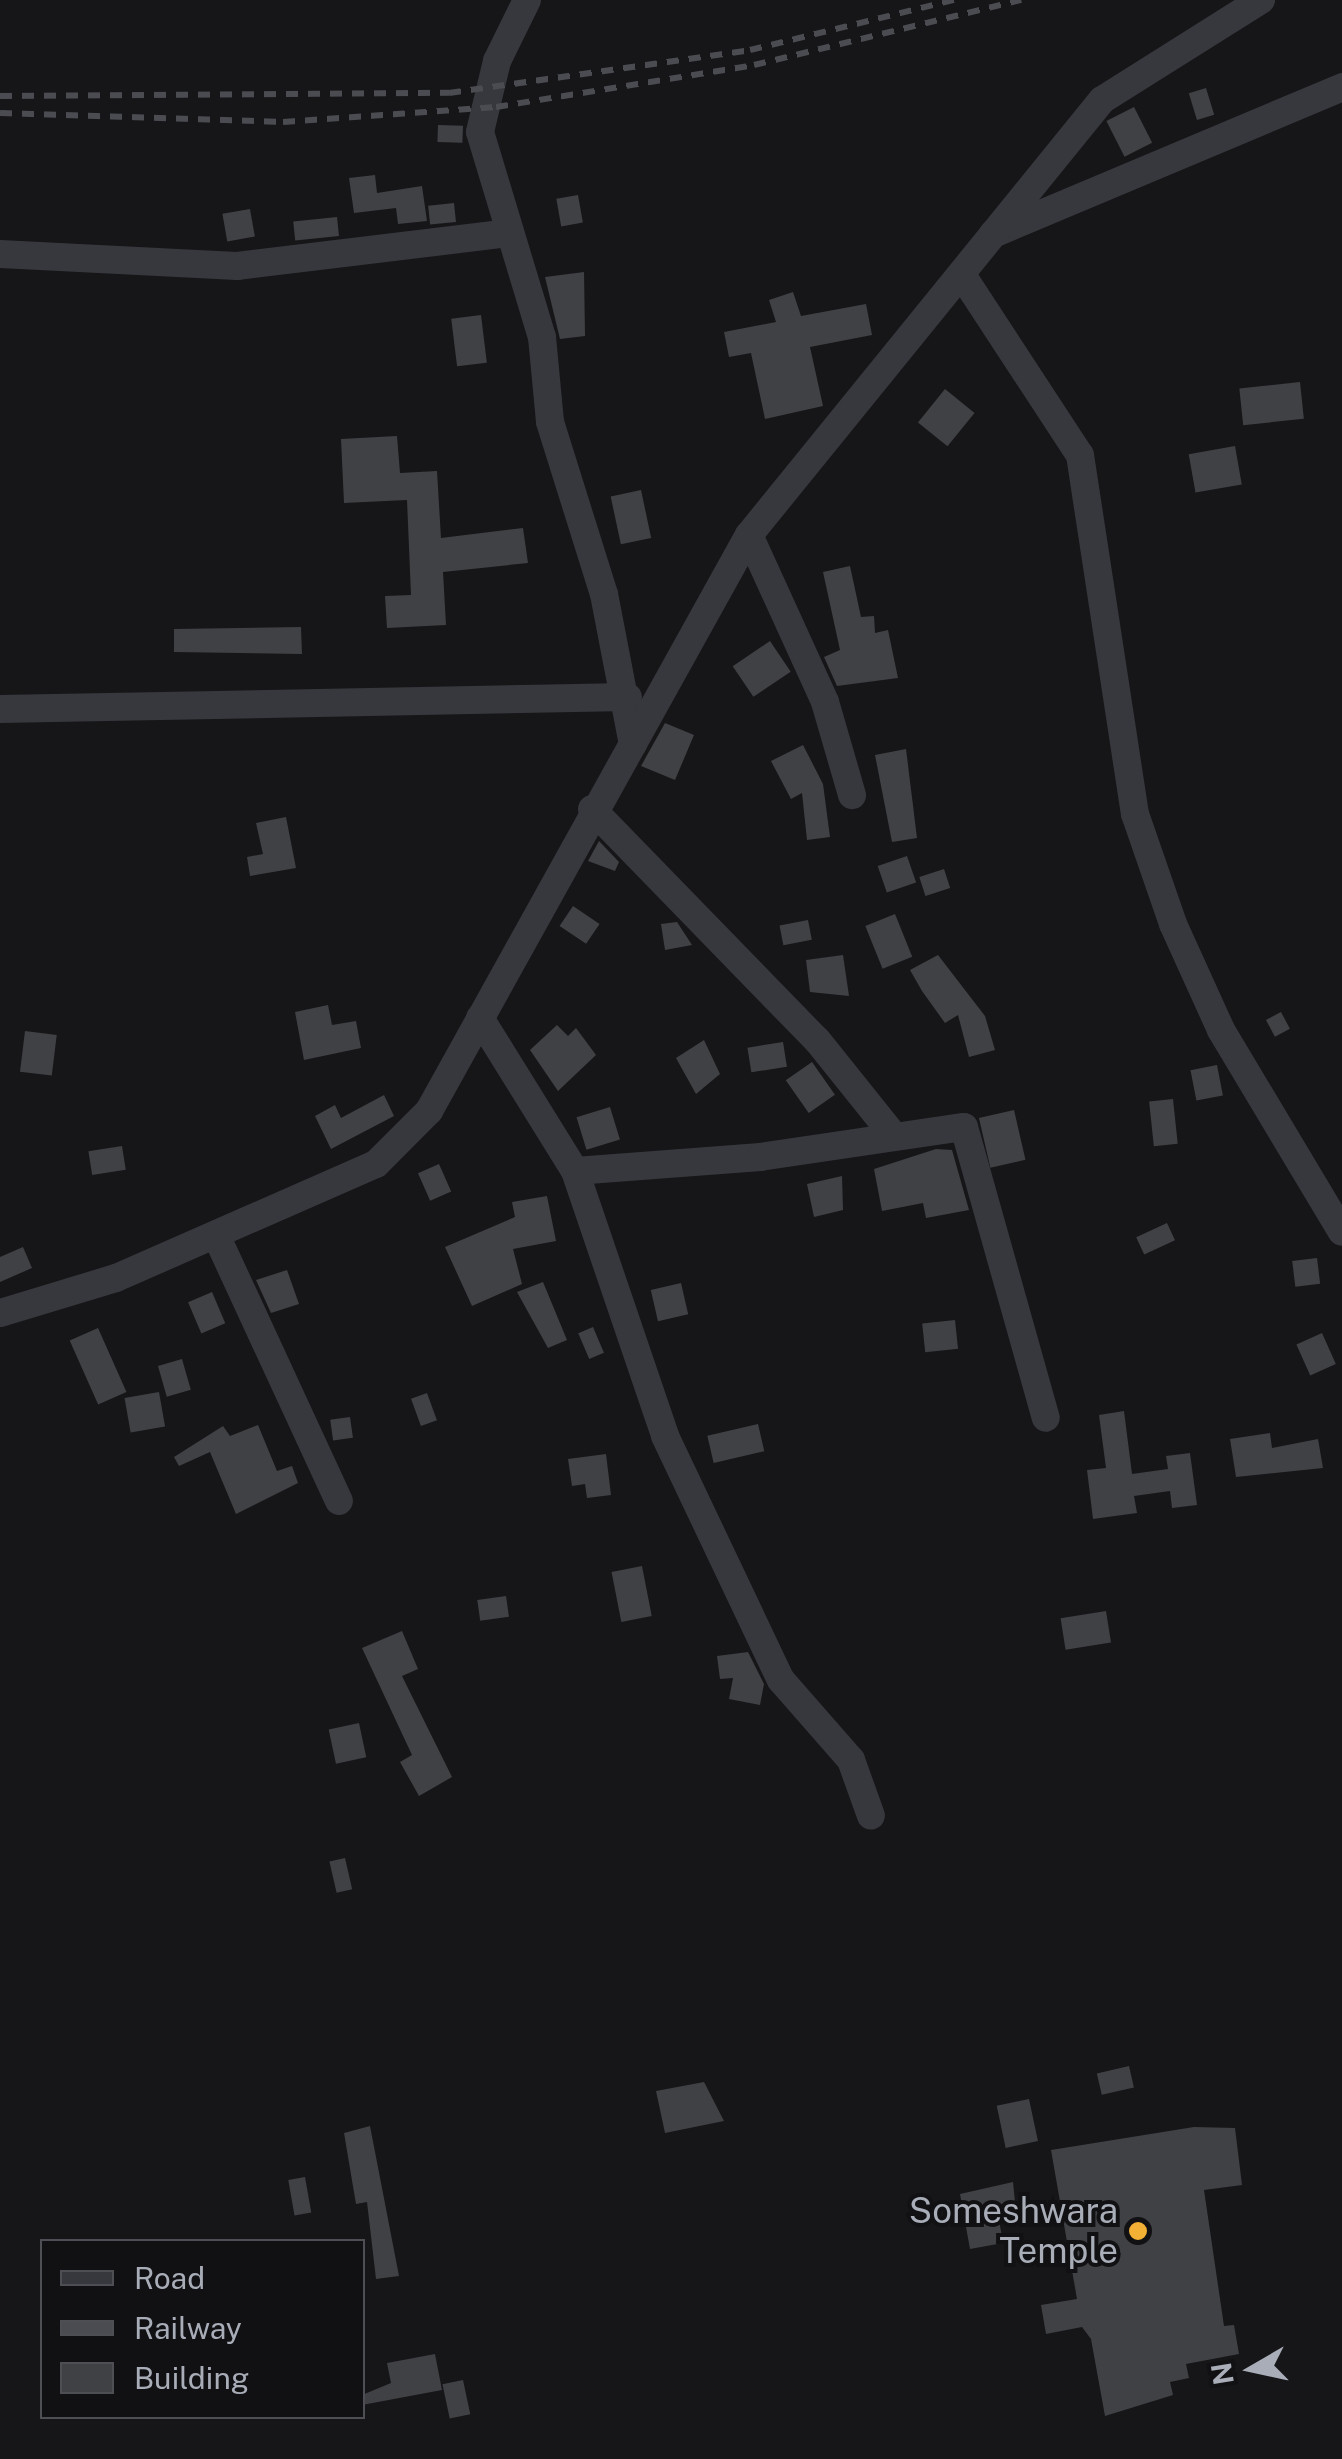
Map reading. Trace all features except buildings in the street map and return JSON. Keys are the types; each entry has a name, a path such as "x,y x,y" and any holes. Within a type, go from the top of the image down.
{"street":[{"path":"527,0 497,61 480,132 628,697 633,750"},
{"path":"0,1312 116,1278 376,1164 429,1111 592,809 633,750 749,535 1102,100 1261,0"},
{"path":"990,235 1342,87"},
{"path":"0,254 237,266 508,233"},
{"path":"962,274 1080,455 1135,814 1221,1030 1342,1232"},
{"path":"749,535 826,702 852,795"},
{"path":"0,710 628,697"},
{"path":"592,809 817,1040 894,1136"},
{"path":"480,1018 575,1171 665,1436 780,1680 851,1760 871,1816"},
{"path":"575,1171 964,1127 1046,1418"},
{"path":"216,1235 339,1501"}],"railway":[{"path":"0,96 449,93 750,50 954,0"},
{"path":"0,113 283,122 496,107 754,65 1021,0"}],"place":[{"name":"Someshwara Temple","path":"1138,2231"}]}
